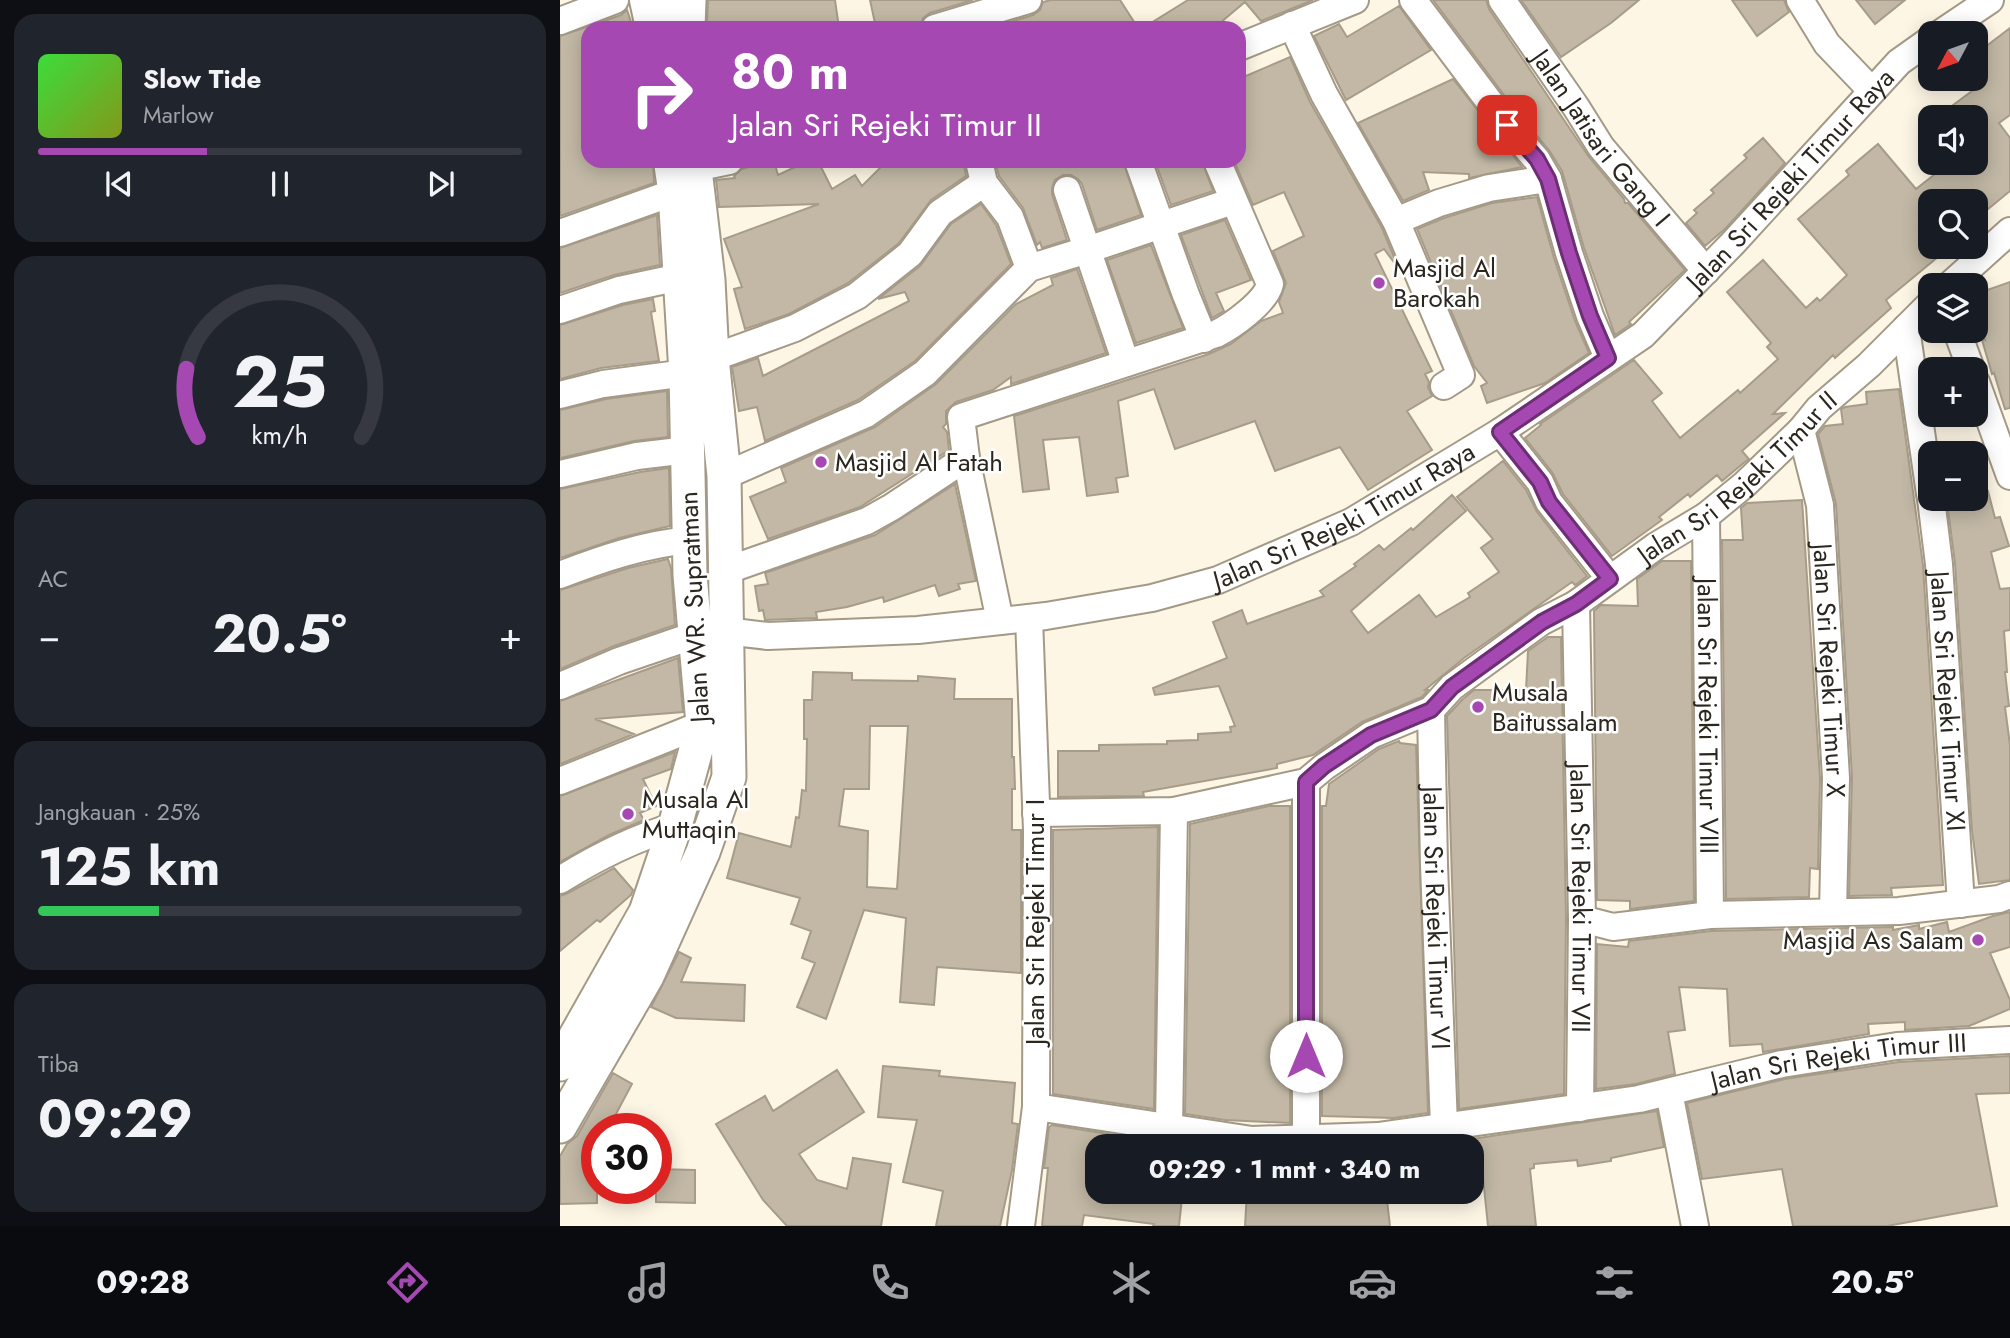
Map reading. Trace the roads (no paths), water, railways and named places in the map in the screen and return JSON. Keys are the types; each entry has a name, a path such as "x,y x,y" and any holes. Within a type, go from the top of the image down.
{"main road":[{"path":"664,21 665,0"},
{"path":"688,21 689,0"},
{"name":"Jalan WR. Supratman","path":"560,1064 646,912 675,826 703,724 710,633 725,571 724,477 680,277 684,170"},
{"name":"Jalan WR. Supratman","path":"560,1126 647,976 703,852 729,777 710,633 690,540 688,450 708,281 684,170"}],"street":[{"path":"560,21 615,0"},
{"path":"643,0 648,21"},
{"path":"958,21 1028,0"},
{"path":"1246,44 1354,0"},
{"path":"1413,0 1507,125 1537,159 1548,179 1590,316 1608,358"},
{"name":"Jalan Jatisari Gang I","path":"1503,0 1601,147 1706,271"},
{"path":"1800,0 1828,44 1872,91"},
{"path":"1959,21 1990,0"},
{"path":"1292,24 1324,94 1396,221 1461,375 1444,386"},
{"name":"Jalan Sri Rejeki Timur Raya","path":"710,633 768,636 918,630 1029,618 1152,598 1218,580 1351,522 1500,432 1643,335 1706,271 1899,62 1918,49"},
{"path":"1141,168 1186,295 1210,336"},
{"path":"1000,621 967,458 963,416 1210,336 1233,325 1267,292 1270,284 1220,168"},
{"path":"560,233 684,170"},
{"path":"560,395 699,365 795,328 857,296 910,254 940,213 981,172 1010,217 1030,268 1233,201"},
{"path":"1396,221 1438,203 1489,188 1548,179"},
{"path":"1067,190 1126,363"},
{"path":"1963,273 2010,231"},
{"name":"Jalan WR. Supratman","path":"724,477 866,414 925,373 1030,268"},
{"path":"560,310 619,290 680,277"},
{"name":"Jalan Sri Rejeki Timur II","path":"1036,813 1174,811 1306,782 1324,766 1371,735 1431,710 1452,687 1542,622 1576,604 1656,546 1706,516 1745,484 1801,430 1819,408 1918,316"},
{"name":"Jalan Sri Rejeki Timur XI","path":"1906,328 1923,441"},
{"path":"1988,416 2010,477"},
{"name":"Jalan Sri Rejeki Timur X","path":"1801,430 1820,505 1836,778 1833,912"},
{"path":"1500,432 1540,482 1549,502 1610,579"},
{"path":"560,474 637,456 688,450"},
{"name":"Jalan WR. Supratman","path":"725,571 867,521 967,458"},
{"name":"Jalan Sri Rejeki Timur XI","path":"1933,511 1939,564 1961,904"},
{"name":"Jalan Sri Rejeki Timur VIII","path":"1706,516 1710,915"},
{"path":"560,575 593,562 670,542 690,540"},
{"name":"Jalan Sri Rejeki Timur VII","path":"1576,604 1582,919 1580,1108"},
{"name":"Jalan Sri Rejeki Timur I","path":"1021,1226 1036,1107 1036,813 1029,618"},
{"path":"560,686 620,661 710,633"},
{"name":"Jalan Sri Rejeki Timur VI","path":"1431,710 1444,1126"},
{"path":"560,781 703,724"},
{"path":"1306,782 1306,1134"},
{"path":"1169,1127 1174,811"},
{"path":"560,880 580,868 675,826"},
{"path":"1582,919 1613,926 1710,915 1899,911 2000,899 2010,895"},
{"name":"Jalan Sri Rejeki Timur III","path":"1391,1134 1639,1099 1782,1064 1897,1046 2010,1040"},
{"path":"1669,1092 1695,1226"},
{"name":"Jalan Sri Rejeki Timur III","path":"1036,1107 1214,1134"}],"place":[{"name":"Masjid Al Barokah","path":"1379,283"},
{"name":"Masjid Al Fatah","path":"821,462"},
{"name":"Musala Baitussalam","path":"1478,707"},
{"name":"Musala Al Muttaqin","path":"628,814"},
{"name":"Masjid As Salam","path":"1978,940"}]}
